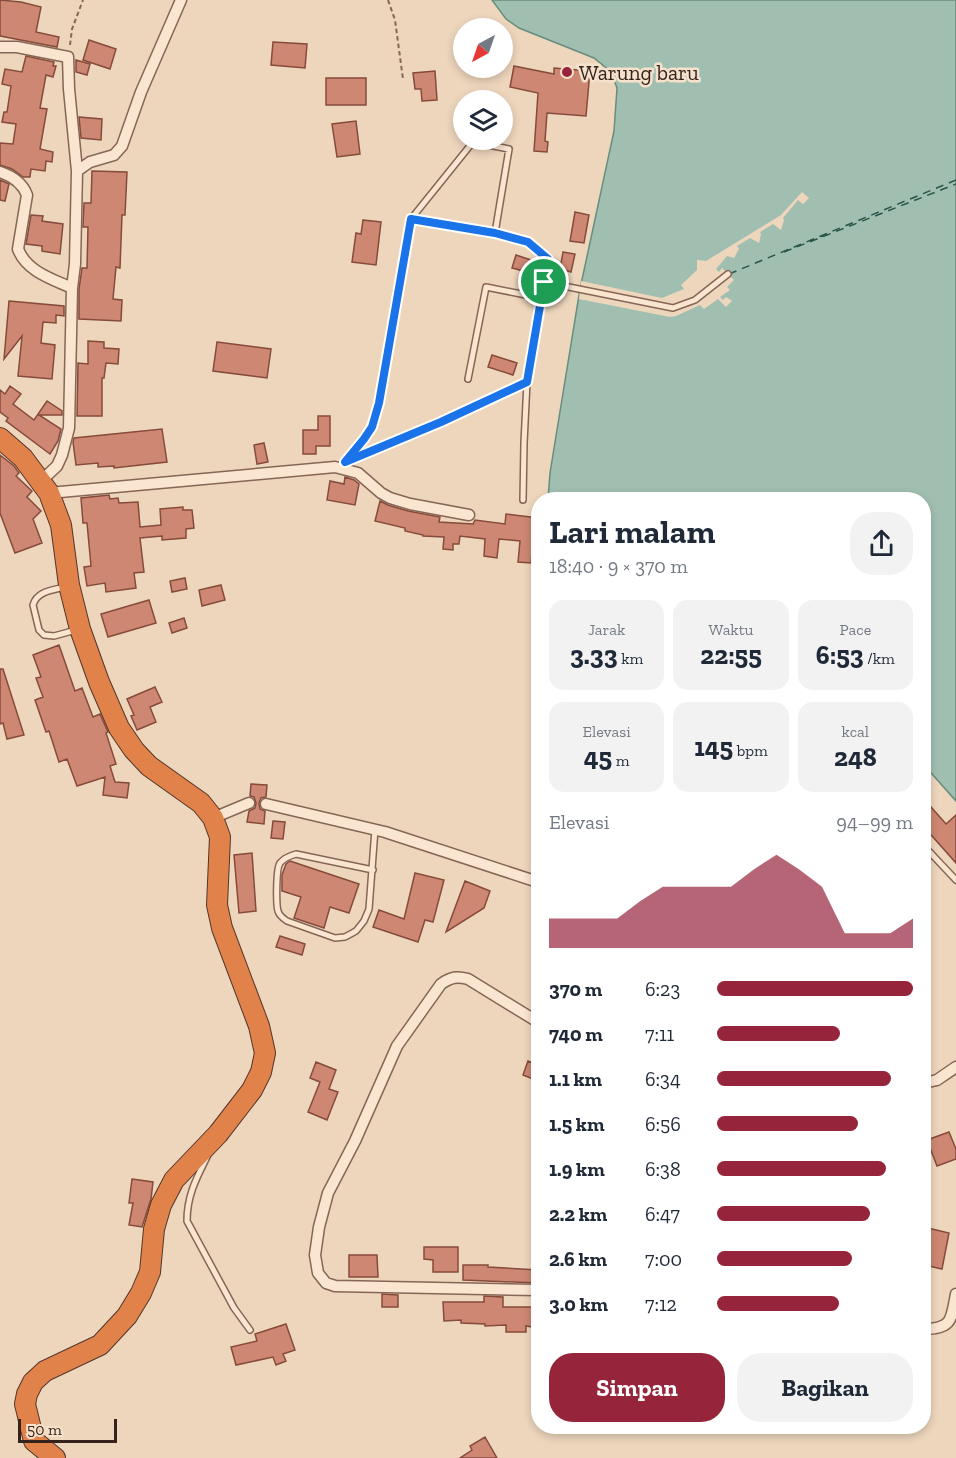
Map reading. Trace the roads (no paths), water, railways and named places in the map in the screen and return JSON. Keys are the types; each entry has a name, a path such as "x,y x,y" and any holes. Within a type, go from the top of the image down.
{"highway":[{"path":"0,438 23,458 45,487 60,525 69,585 80,629 119,728 134,750 149,766 201,803 213,818 220,837 217,905 222,928 259,1026 265,1053 261,1072 252,1090 218,1134 174,1180 161,1205 154,1229 150,1272 127,1316 100,1345 45,1371 33,1382 25,1404 34,1442 55,1458"}],"street":[{"path":"77,171 90,162 114,155 122,146 141,92 181,0"},
{"path":"0,47 17,47 68,57 77,171 69,428 57,466 45,487"},
{"path":"0,172 17,180 25,188 27,195 18,249 21,256 25,262 39,272 72,288"},
{"path":"45,487 340,464 357,473 390,498 469,515"},
{"path":"213,818 249,803"},
{"path":"266,804 375,830 531,877"},
{"path":"531,1018 468,979 459,976 441,984 398,1046 355,1141 328,1193 315,1254 318,1273 327,1283 335,1286 531,1290"},
{"path":"931,1081 956,1067"},
{"path":"931,1329 948,1323 952,1316 956,1294"}],"lane":[{"path":"340,464 372,427 379,403 411,219 473,142 509,149 495,233"},
{"path":"411,219 495,233 528,242 548,259 527,382 523,500"},
{"path":"544,282 673,308 695,300 728,274"},
{"path":"468,380 486,287 541,298"},
{"path":"340,464 441,422 527,382"},
{"path":"69,585 42,593 34,600 33,605 39,630 44,635 54,636 80,629"},
{"path":"373,870 296,854 287,857 280,863 277,871 277,910 287,921 335,938 345,937 356,931 364,921 369,909 373,870 375,830"},
{"path":"931,853 956,880"},
{"path":"218,1134 187,1205 187,1221 234,1308 250,1330"}],"place":[{"name":"Warung baru","path":"567,72"}]}
